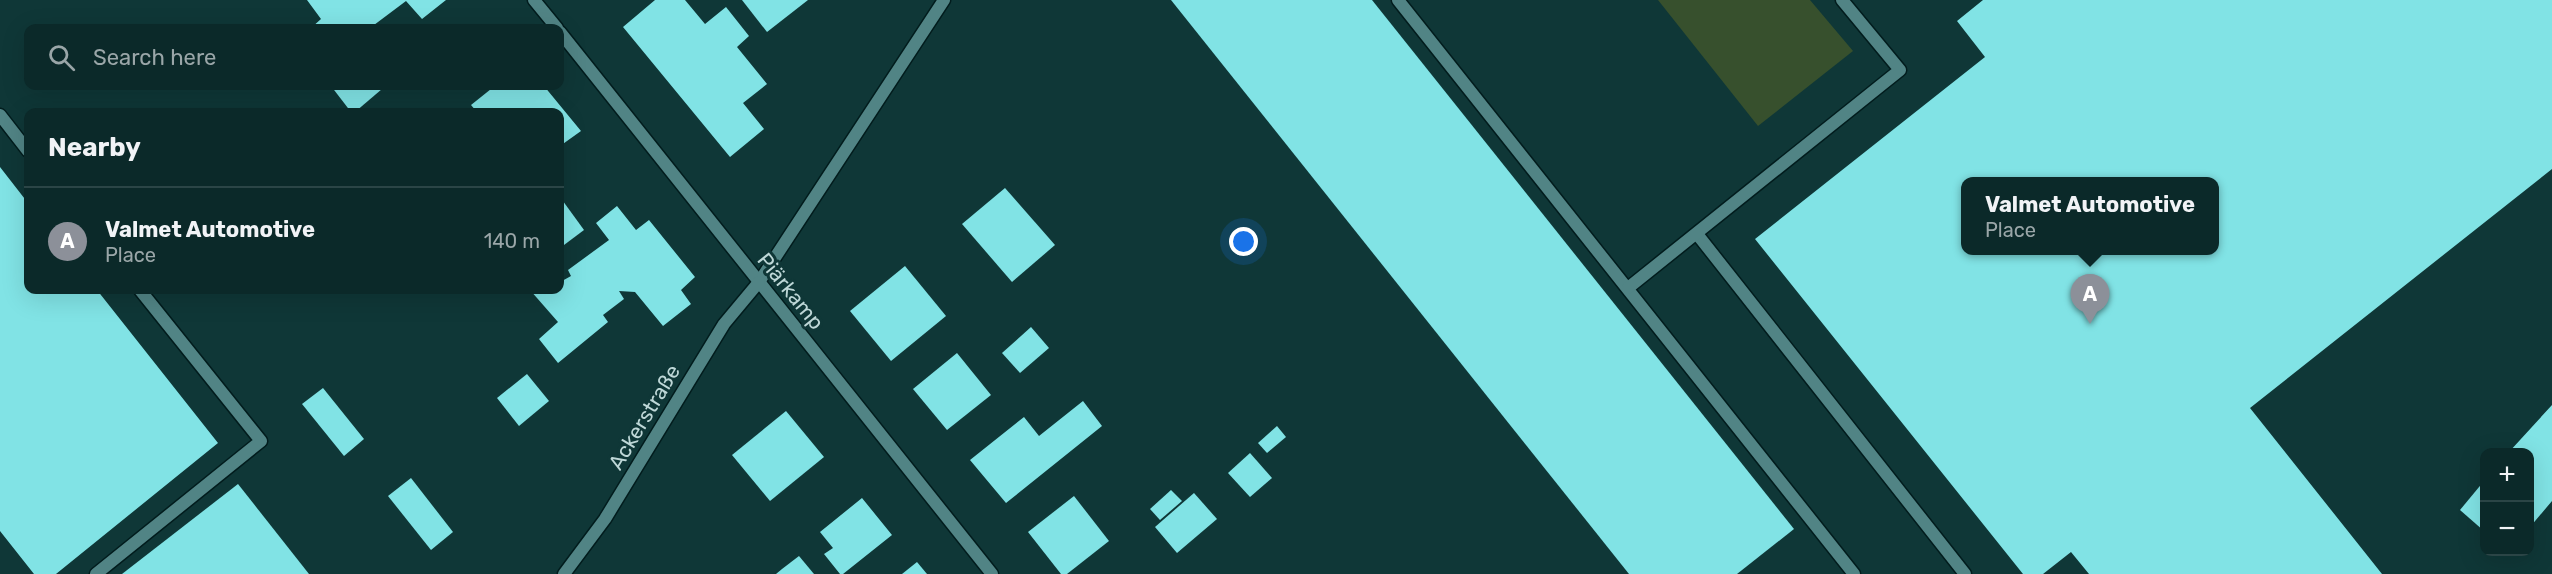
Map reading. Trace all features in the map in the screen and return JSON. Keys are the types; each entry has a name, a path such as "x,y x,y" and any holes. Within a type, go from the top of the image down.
{"street":[{"path":"534,0 554,24"},
{"name":"Ackerstraße","path":"564,574 605,519 724,324 759,282 944,0"},
{"path":"1398,0 1854,574"},
{"path":"1629,288 1900,70 1842,0"},
{"name":"Piärkamp","path":"564,37 992,574"},
{"path":"0,115 24,146"},
{"path":"1697,234 1965,574"},
{"path":"96,574 261,441 143,294"}],"green space":[{"path":"1658,0 1810,0 1853,51 1758,126"}],"building":[{"path":"307,0 446,0 422,19 406,1 375,24 315,24 321,19"},
{"path":"655,0 685,0 705,24 726,7 749,36 737,47 767,84 743,103 764,129 730,157 623,27"},
{"path":"742,0 808,0 767,32"},
{"path":"1171,0 1372,0 1794,529 1737,574 1629,574"},
{"path":"1983,0 2552,0 2552,169 2250,408 2382,574 2089,574 2071,552 2043,574 2023,574 1755,239 1985,57 1957,21"},
{"path":"334,90 381,90 360,108 348,108"},
{"path":"490,90 547,90 562,108 474,108 471,105"},
{"path":"564,110 581,131 564,143"},
{"path":"0,167 24,198 24,294 100,294 218,443 56,574 34,574 0,531"},
{"path":"1005,188 1055,245 1012,282 962,224"},
{"path":"564,202 584,230 564,245"},
{"path":"617,206 636,230 649,220 695,277 681,290 691,304 663,326 635,292 619,291 624,299 603,315 608,322 558,363 539,339 558,322 534,294 564,294 564,280 571,276 568,270 609,240 596,223"},
{"path":"905,266 946,316 891,361 850,311"},
{"path":"1031,327 1049,348 1020,373 1002,353"},
{"path":"957,353 991,395 947,430 913,389"},
{"path":"527,374 549,401 519,426 497,398"},
{"path":"323,388 364,439 344,456 302,404"},
{"path":"1083,401 1102,426 1006,503 970,460 1024,417 1039,436"},
{"path":"2552,405 2552,501 2534,522 2534,448 2513,448"},
{"path":"786,411 824,457 770,501 732,455"},
{"path":"1277,426 1286,437 1267,453 1258,443"},
{"path":"1250,453 1272,478 1250,497 1228,473"},
{"path":"411,478 453,532 431,550 388,496"},
{"path":"238,484 309,574 122,574"},
{"path":"2480,486 2480,528 2460,510"},
{"path":"1171,490 1182,501 1160,520 1150,509"},
{"path":"1194,493 1217,519 1177,553 1155,527"},
{"path":"1074,496 1109,541 1067,574 1061,574 1028,532"},
{"path":"862,498 892,535 843,574 840,574 824,554 833,548 820,532"},
{"path":"799,556 814,574 776,574 782,569"},
{"path":"917,562 927,574 902,574"}],"place":[{"name":"Valmet Automotive","path":"2090,324"}]}
